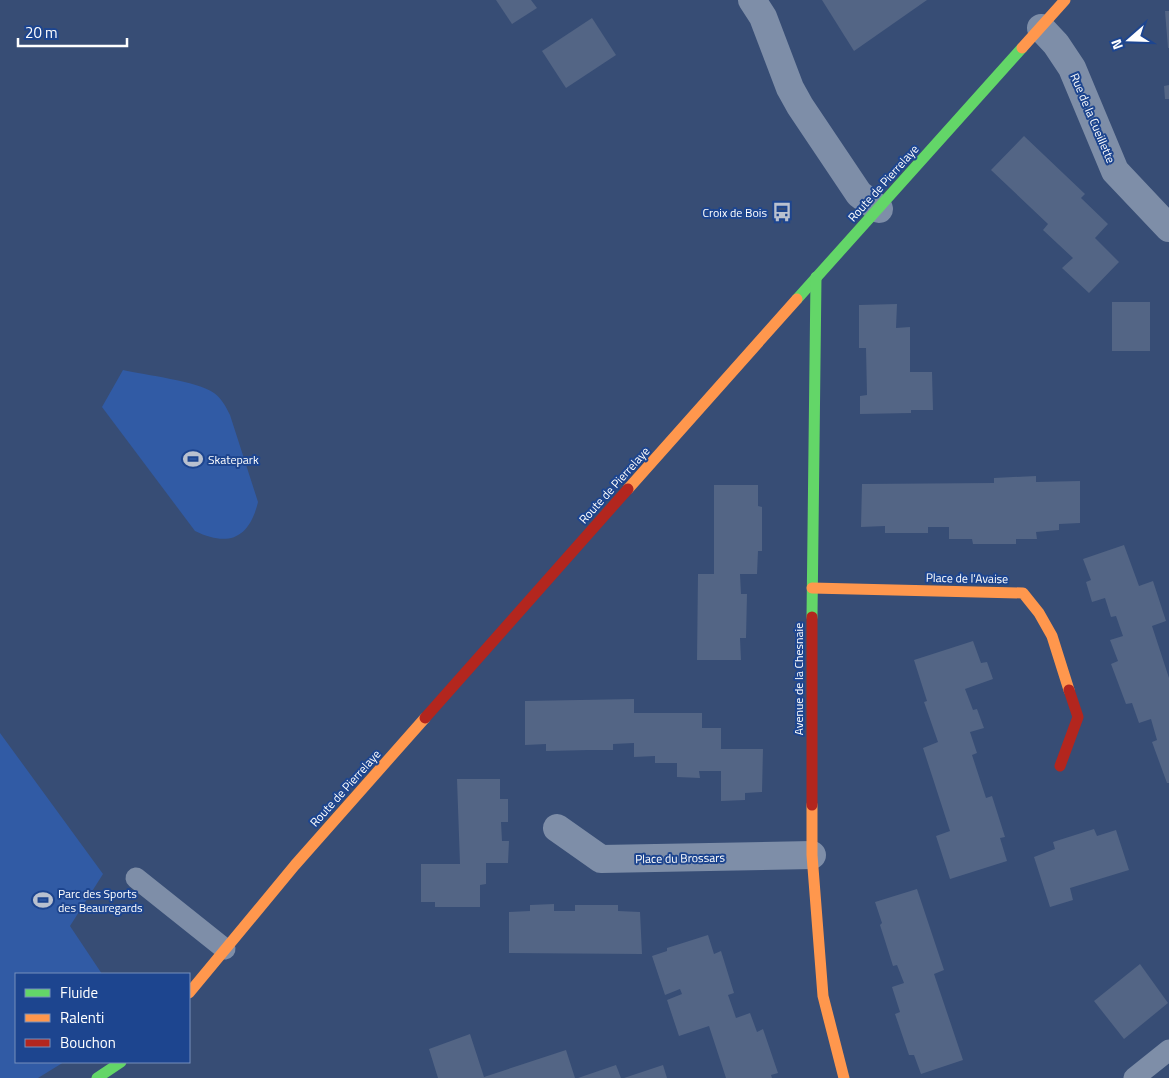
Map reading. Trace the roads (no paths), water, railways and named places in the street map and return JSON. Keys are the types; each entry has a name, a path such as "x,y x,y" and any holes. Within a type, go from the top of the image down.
{"street":[{"path":"752,0 763,17 790,88 800,106 859,194 878,208"},
{"name":"Route de Pierrelaye","path":"190,992 295,865 816,277 1041,28 1060,2"},
{"name":"Rue de la Cueillette","path":"1041,28 1056,44 1072,68 1115,171 1169,228"},
{"name":"Avenue de la Chesnaie","path":"816,277 812,588 812,855 823,996 844,1078"},
{"name":"Place de l'Avaise","path":"812,588 1022,594 1039,614 1052,636 1078,717 1060,766"},
{"name":"Place du Brossars","path":"557,828 601,859 812,855"},
{"path":"97,1078 120,1063"}],"lane":[{"path":"136,878 225,949"},
{"path":"1134,1078 1169,1050"}],"place":[{"name":"Croix de Bois","path":"782,212"},
{"name":"Skatepark","path":"193,459"},
{"name":"Parc des Sports des Beauregards","path":"43,900"}]}
